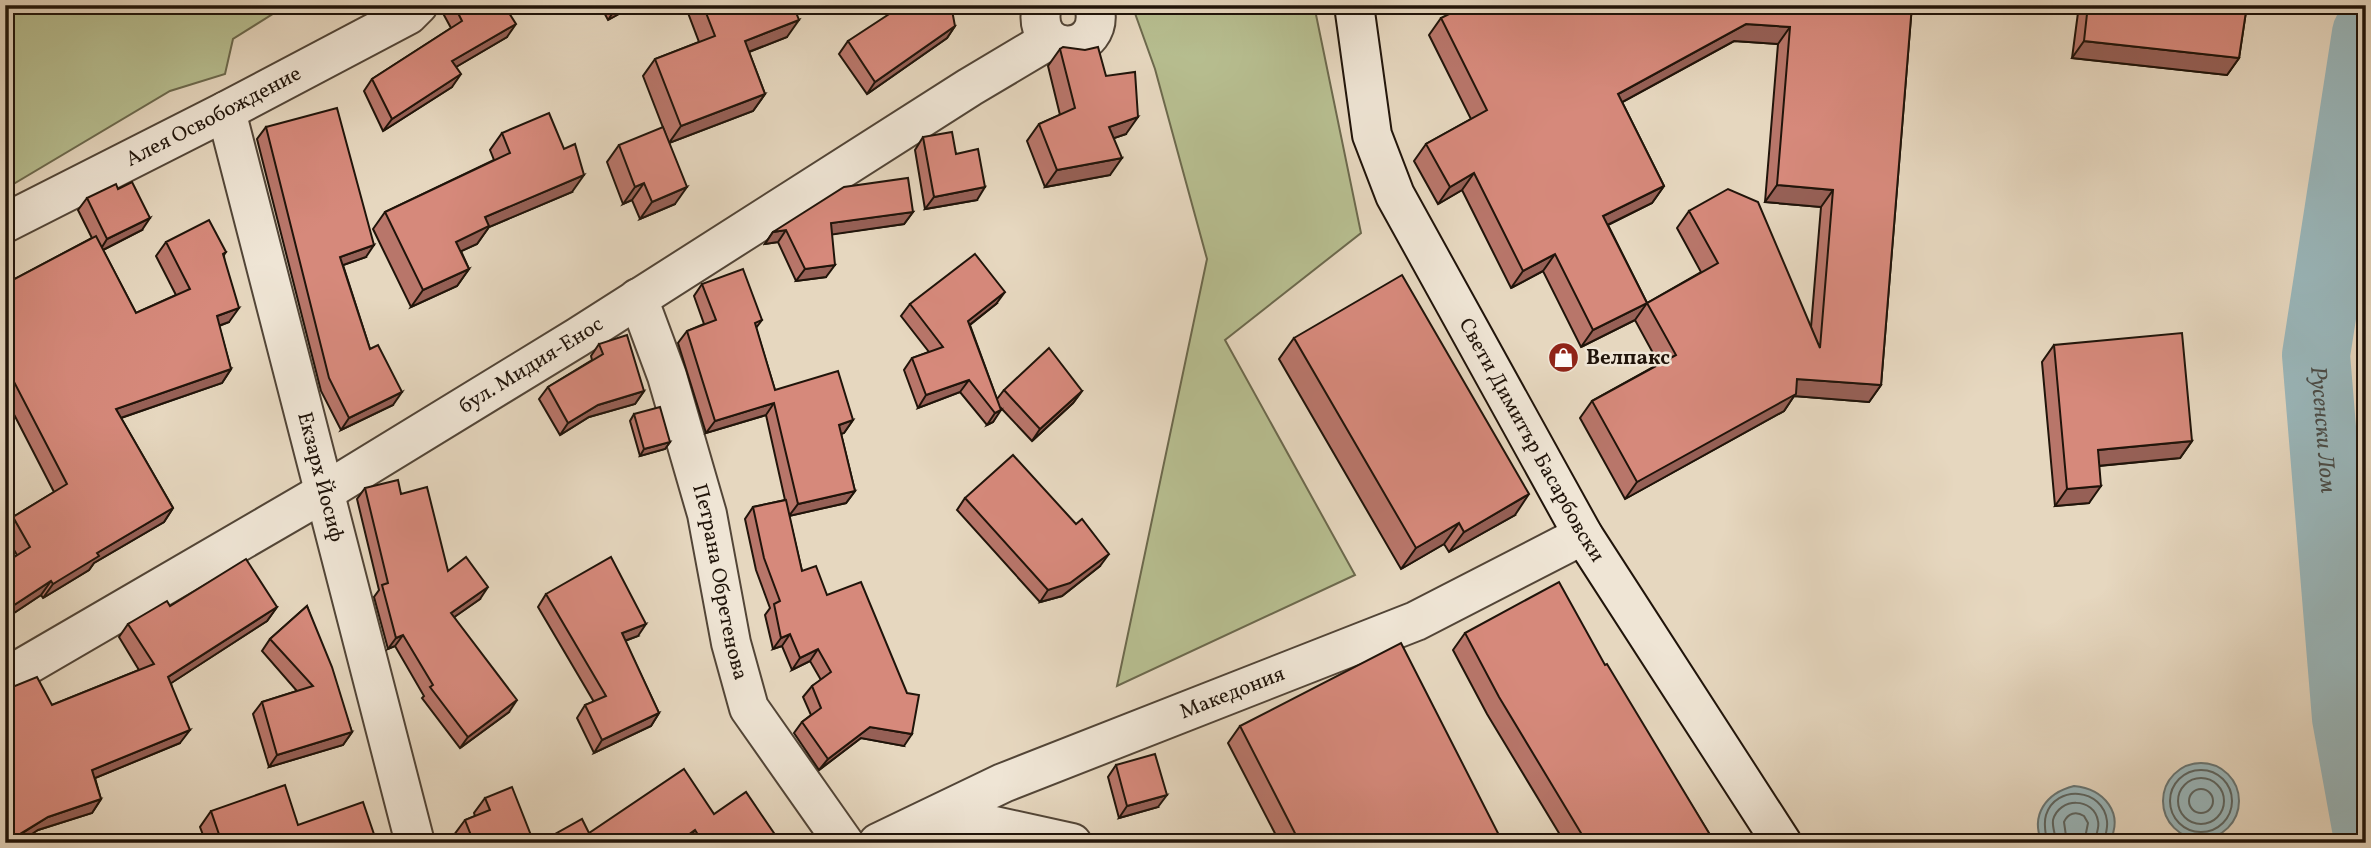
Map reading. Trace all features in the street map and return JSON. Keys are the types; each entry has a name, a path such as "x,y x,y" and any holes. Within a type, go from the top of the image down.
{"street":[{"name":"Алея Освобождение","path":"5,223 408,15 418,5"},
{"path":"1046,22 1058,45 1077,45 1088,38 1094,29 1097,15 1094,5"},
{"name":"Свети Димитър Басарбовски","path":"1354,5 1373,135 1395,195 1583,535 1782,843"},
{"name":"бул. Мидия-Енос","path":"5,678 323,492 578,337 970,87 1046,22"},
{"name":"Екзарх Йосиф","path":"226,111 415,843"},
{"name":"Петрана Обретенова","path":"638,298 667,376 707,514 731,643 749,708 844,843"},
{"name":"Македония","path":"878,843 1003,783 1416,621 1583,535"},
{"path":"940,814 1072,843"}],"green space":[{"path":"5,5 287,5 233,39 225,74 170,91 5,189"},
{"path":"1132,5 1314,5 1361,233 1225,340 1355,575 1117,686 1207,259 1155,69"}],"water":[{"path":"2194,763 2208,763 2222,769 2233,780 2237,786 2237,816 2228,828 2216,837 2194,839 2180,833 2169,822 2163,808 2163,794 2169,780 2180,769"},
{"path":"2074,786 2094,792 2109,804 2114,822 2109,843 2042,843 2038,823 2043,807 2056,794"}],"building":[{"path":"454,5 504,5 516,24 452,61 461,74 392,119 372,79 462,21"},
{"path":"703,5 793,5 799,20 745,41 765,94 681,126 655,59 715,36"},
{"path":"903,5 951,5 955,26 875,82 848,41"},
{"path":"1467,5 1912,5 1881,385 1797,379 1796,394 1637,482 1592,401 1676,355 1647,303 1593,330 1555,254 1523,271 1474,173 1450,187 1426,144 1487,110 1441,18","holes":["1746,24 1790,27 1777,185 1833,190 1820,348 1758,202 1728,189 1689,211 1718,263 1647,303 1603,216 1664,186 1618,94"]},
{"path":"2088,5 2247,5 2239,58 2084,41"},
{"path":"1063,47 1085,50 1098,47 1106,76 1135,72 1138,117 1109,127 1122,158 1057,170 1039,124 1075,108 1060,49"},
{"path":"337,108 374,245 340,257 370,349 378,345 402,392 349,418 329,378 266,127"},
{"path":"549,113 564,149 575,144 584,175 485,217 489,226 456,242 469,269 423,290 385,212 510,153 502,133"},
{"path":"663,127 687,187 652,202 644,183 635,187 619,145"},
{"path":"952,132 956,154 978,149 985,187 934,197 923,137"},
{"path":"908,178 913,212 831,223 835,265 805,269 786,230 773,232 844,187"},
{"path":"132,182 150,218 107,239 87,198 116,184 118,189"},
{"path":"209,220 226,252 223,254 239,308 217,316 231,369 116,409 173,508 97,553 99,556 53,584 51,581 5,611 5,563 30,547 13,517 67,484 11,376 5,379 5,284 96,236 136,313 190,289 166,242"},
{"path":"975,254 1005,292 968,321 1001,410 995,413 969,380 926,395 912,358 943,347 910,304"},
{"path":"743,269 762,320 755,323 775,390 838,371 853,420 839,425 855,491 798,504 774,403 715,421 687,331 716,320 702,284"},
{"path":"1402,275 1529,494 1464,532 1459,523 1416,548 1294,338"},
{"path":"2182,333 2192,441 2098,450 2101,486 2067,489 2054,345"},
{"path":"627,335 644,391 598,405 568,423 548,387 603,354 599,344"},
{"path":"1049,348 1082,391 1040,429 1004,390"},
{"path":"660,407 670,442 644,449 634,414"},
{"path":"1013,455 1076,524 1082,519 1109,554 1070,583 1048,590 965,498"},
{"path":"398,480 401,494 427,487 448,571 466,557 488,587 451,613 517,700 468,737 430,687 433,685 403,635 396,638 382,585 388,583 365,488"},
{"path":"786,500 802,571 816,566 827,595 861,582 907,693 919,695 912,734 870,727 828,759 802,722 821,708 812,686 831,672 818,649 800,658 790,634 781,638 774,604 780,601 764,558 753,507"},
{"path":"611,557 646,624 622,633 659,713 602,740 585,705 606,696 546,594"},
{"path":"246,559 277,607 168,677 190,730 92,770 101,799 48,817 5,843 5,763 10,760 5,750 5,684 15,686 37,677 52,705 154,664 128,624 167,601 170,606"},
{"path":"1559,582 1605,665 1607,664 1715,843 1587,843 1499,697 1465,633"},
{"path":"307,606 332,667 352,732 277,755 262,702 313,686 270,639"},
{"path":"1401,643 1503,843 1300,843 1240,726"},
{"path":"1155,754 1167,795 1127,806 1116,765"},
{"path":"684,769 714,814 746,792 778,839 772,843 703,843 695,830 677,843 539,843 582,819 589,833"},
{"path":"285,785 298,825 363,802 377,843 222,843 211,811"},
{"path":"512,787 534,843 474,843 465,820 490,810 485,798"},
{"path":"930,834 979,834 979,843 924,843 924,837"}],"waterway":[{"name":"Русенски Лом","path":"2366,33 2316,355 2346,718 2366,828"}],"place":[{"name":"Велпакс","path":"1563,358"}]}
